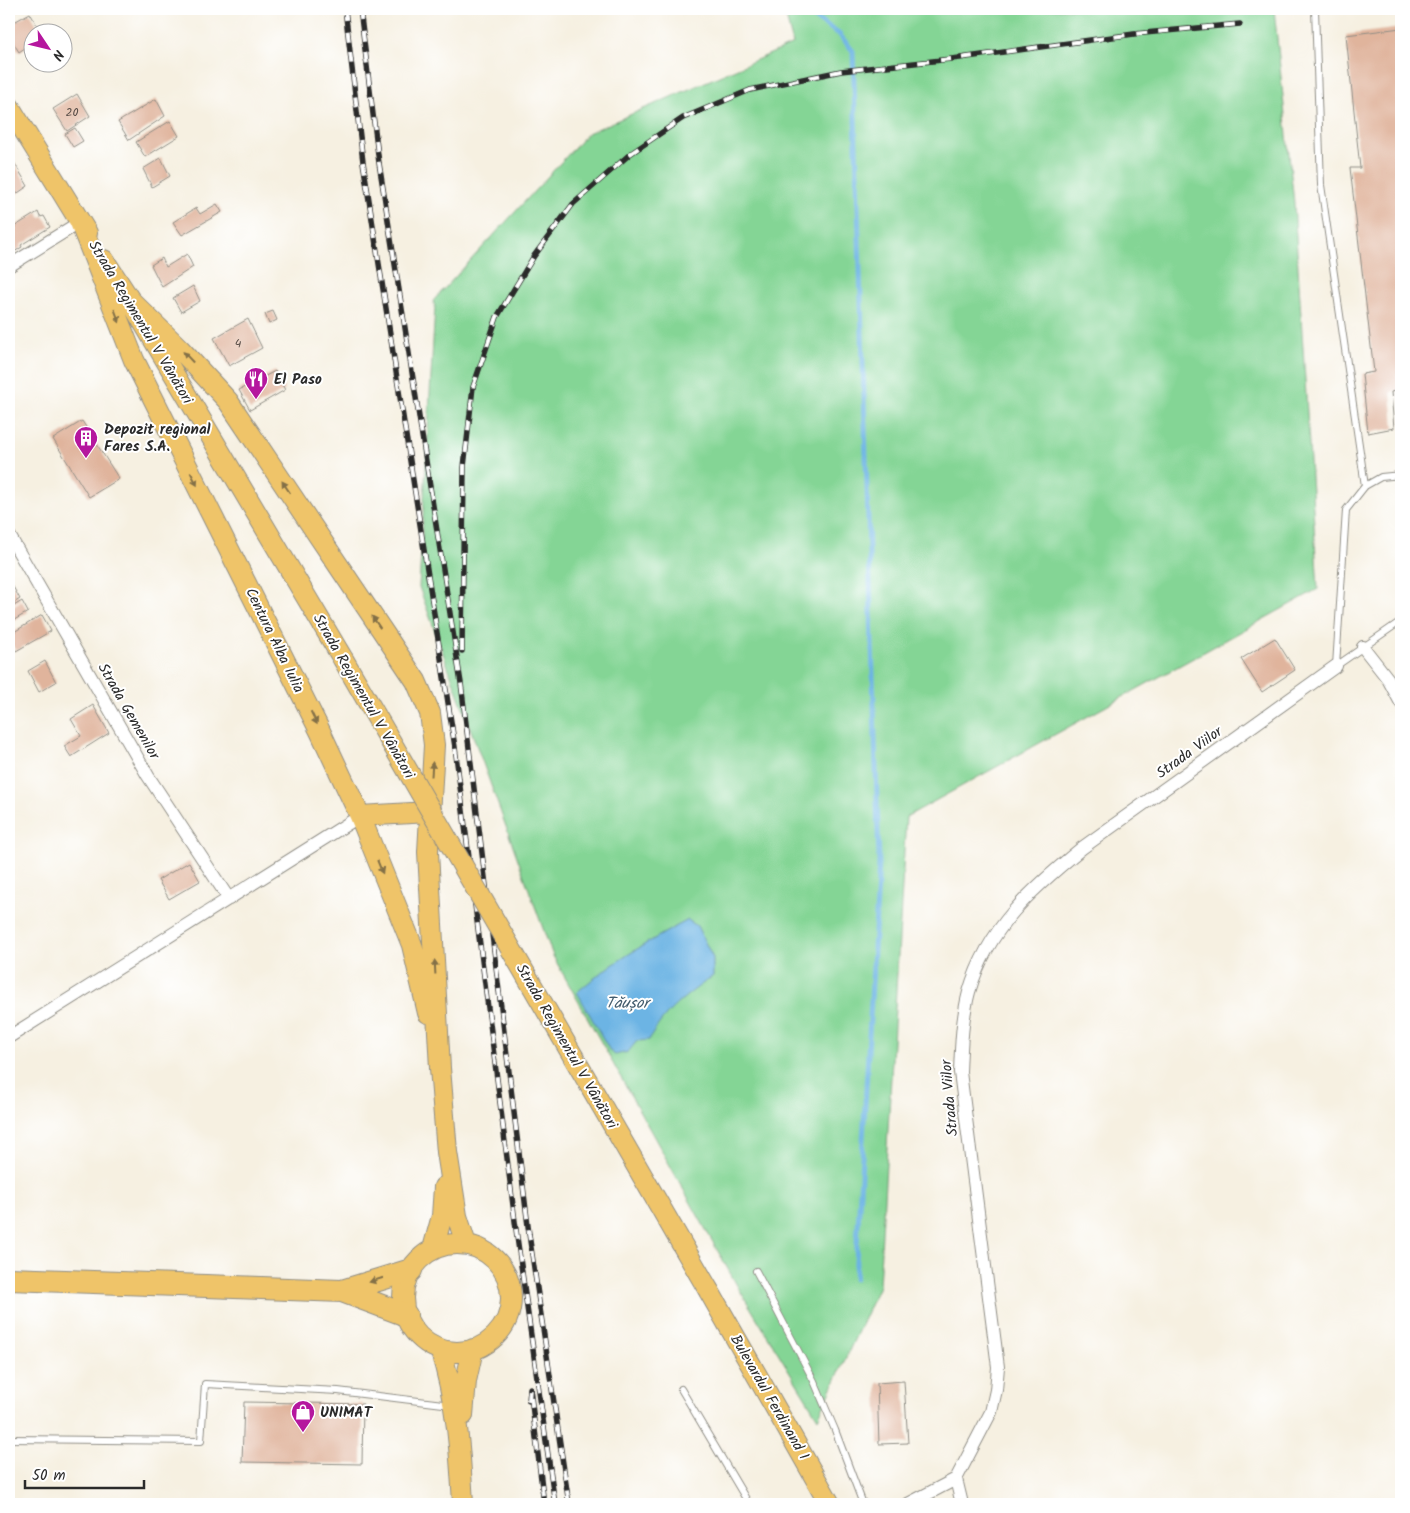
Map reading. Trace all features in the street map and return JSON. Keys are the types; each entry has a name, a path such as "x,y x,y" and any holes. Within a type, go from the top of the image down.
{"highway":[{"path":"342,1291 411,1270"},
{"path":"9,1279 342,1291 406,1315"}],"main road":[{"name":"Strada Regimentul V Vânători","path":"9,106 130,300 343,659 709,1291"},
{"name":"Centura Alba Iulia","path":"80,222 134,360 278,646 360,816 412,945 440,1068"},
{"name":"Centura Alba Iulia","path":"130,300 180,349 228,401 416,681 430,713 434,746 428,852 440,1068 446,1152 457,1216 466,1244"},
{"path":"360,816 429,812"},
{"name":"Centura Alba Iulia","path":"433,1249 442,1216 446,1152"},
{"path":"450,1244 466,1244 483,1250 497,1262 507,1277 511,1294 509,1312 501,1328 489,1341 473,1349 456,1352 440,1349 425,1342 413,1330 406,1315 403,1300 404,1284 420,1258 433,1249 450,1244"},
{"name":"Bulevardul Ferdinand I","path":"709,1291 830,1504"},
{"path":"440,1349 450,1380 454,1405 460,1447 463,1504"},
{"path":"460,1447 466,1381 473,1349"}],"street":[{"path":"9,266 80,222"},
{"name":"Strada Gemenilor","path":"9,535 148,776 229,898"},
{"path":"1363,647 1388,679 1401,702"},
{"name":"Strada Viilor","path":"956,1480 991,1412 996,1390 998,1367 960,1072 962,1032 969,994 981,960 1003,922 1043,880 1082,848 1336,666"},
{"path":"9,1037 360,816"},
{"path":"908,1504 956,1480 962,1504"}],"lane":[{"path":"1315,9 1322,185 1365,486"},
{"path":"1336,666 1346,510 1365,486 1381,476 1401,475"},
{"path":"1336,666 1401,621"},
{"path":"756,1272 814,1381 863,1504"},
{"path":"9,1439 201,1441 204,1384 338,1391 454,1405"},
{"path":"681,1389 749,1504"}],"green space":[{"path":"784,9 1274,9 1294,203 1318,589 906,817 879,1286 818,1418 739,1289 553,956 419,587 435,306 433,301 588,133 793,44"}],"water":[{"name":"Tăușor","path":"688,920 697,926 713,958 713,976 669,1012 655,1029 649,1040 637,1041 628,1052 615,1055 610,1051 577,992 603,971"}],"building":[{"path":"30,13 35,22 22,22 22,50 19,52 9,36 9,25"},
{"path":"1401,28 1401,403 1398,390 1391,392 1394,428 1368,433 1362,374 1374,372 1350,168 1360,168 1346,35"},
{"path":"77,94 90,116 67,131 53,109"},
{"path":"156,99 165,116 129,140 118,122"},
{"path":"170,121 179,136 145,157 136,142"},
{"path":"75,128 83,141 73,147 65,134"},
{"path":"161,158 170,176 152,187 143,169"},
{"path":"12,159 28,186 9,199 9,162"},
{"path":"217,204 222,212 182,235 173,222 196,208 200,214"},
{"path":"38,212 40,217 44,216 50,227 21,245 22,247 11,254 9,249 9,230"},
{"path":"187,254 193,267 162,287 151,265 162,258 166,267"},
{"path":"193,286 200,301 181,312 173,298"},
{"path":"273,311 277,320 269,324 265,314"},
{"path":"248,319 262,348 229,366 214,338"},
{"name":"El Paso","path":"275,371 285,390 250,410 239,390"},
{"name":"Depozit regional Fares S.A.","path":"82,421 119,479 89,497 53,439"},
{"path":"12,585 20,599 9,606 9,587"},
{"path":"22,601 28,612 9,623 9,609"},
{"path":"42,615 51,631 16,651 9,640 9,635"},
{"path":"1275,638 1295,670 1262,692 1241,659"},
{"path":"45,661 56,682 39,692 28,671"},
{"path":"93,705 109,733 71,757 64,746 81,736 71,719"},
{"path":"189,862 200,881 169,899 158,880"},
{"path":"904,1381 908,1443 879,1444 877,1383"},
{"name":"UNIMAT","path":"244,1402 363,1404 362,1464 242,1462"}],"waterway":[{"path":"801,9 839,34 853,51 879,862 855,1279"}],"railway":[{"path":"345,9 363,162 455,747 517,1237 555,1504"},
{"path":"360,9 379,163 461,683 529,1234 569,1504"},
{"path":"462,651 464,467 473,387 497,317 534,256 573,204 630,154 683,118 750,90 841,71 960,58 1134,34 1240,24"},
{"path":"529,1401 530,1388 544,1504"}],"place":[{"name":"El Paso","path":"256,400"},
{"name":"Depozit regional Fares S.A.","path":"86,459"},
{"name":"UNIMAT","path":"303,1433"}]}
